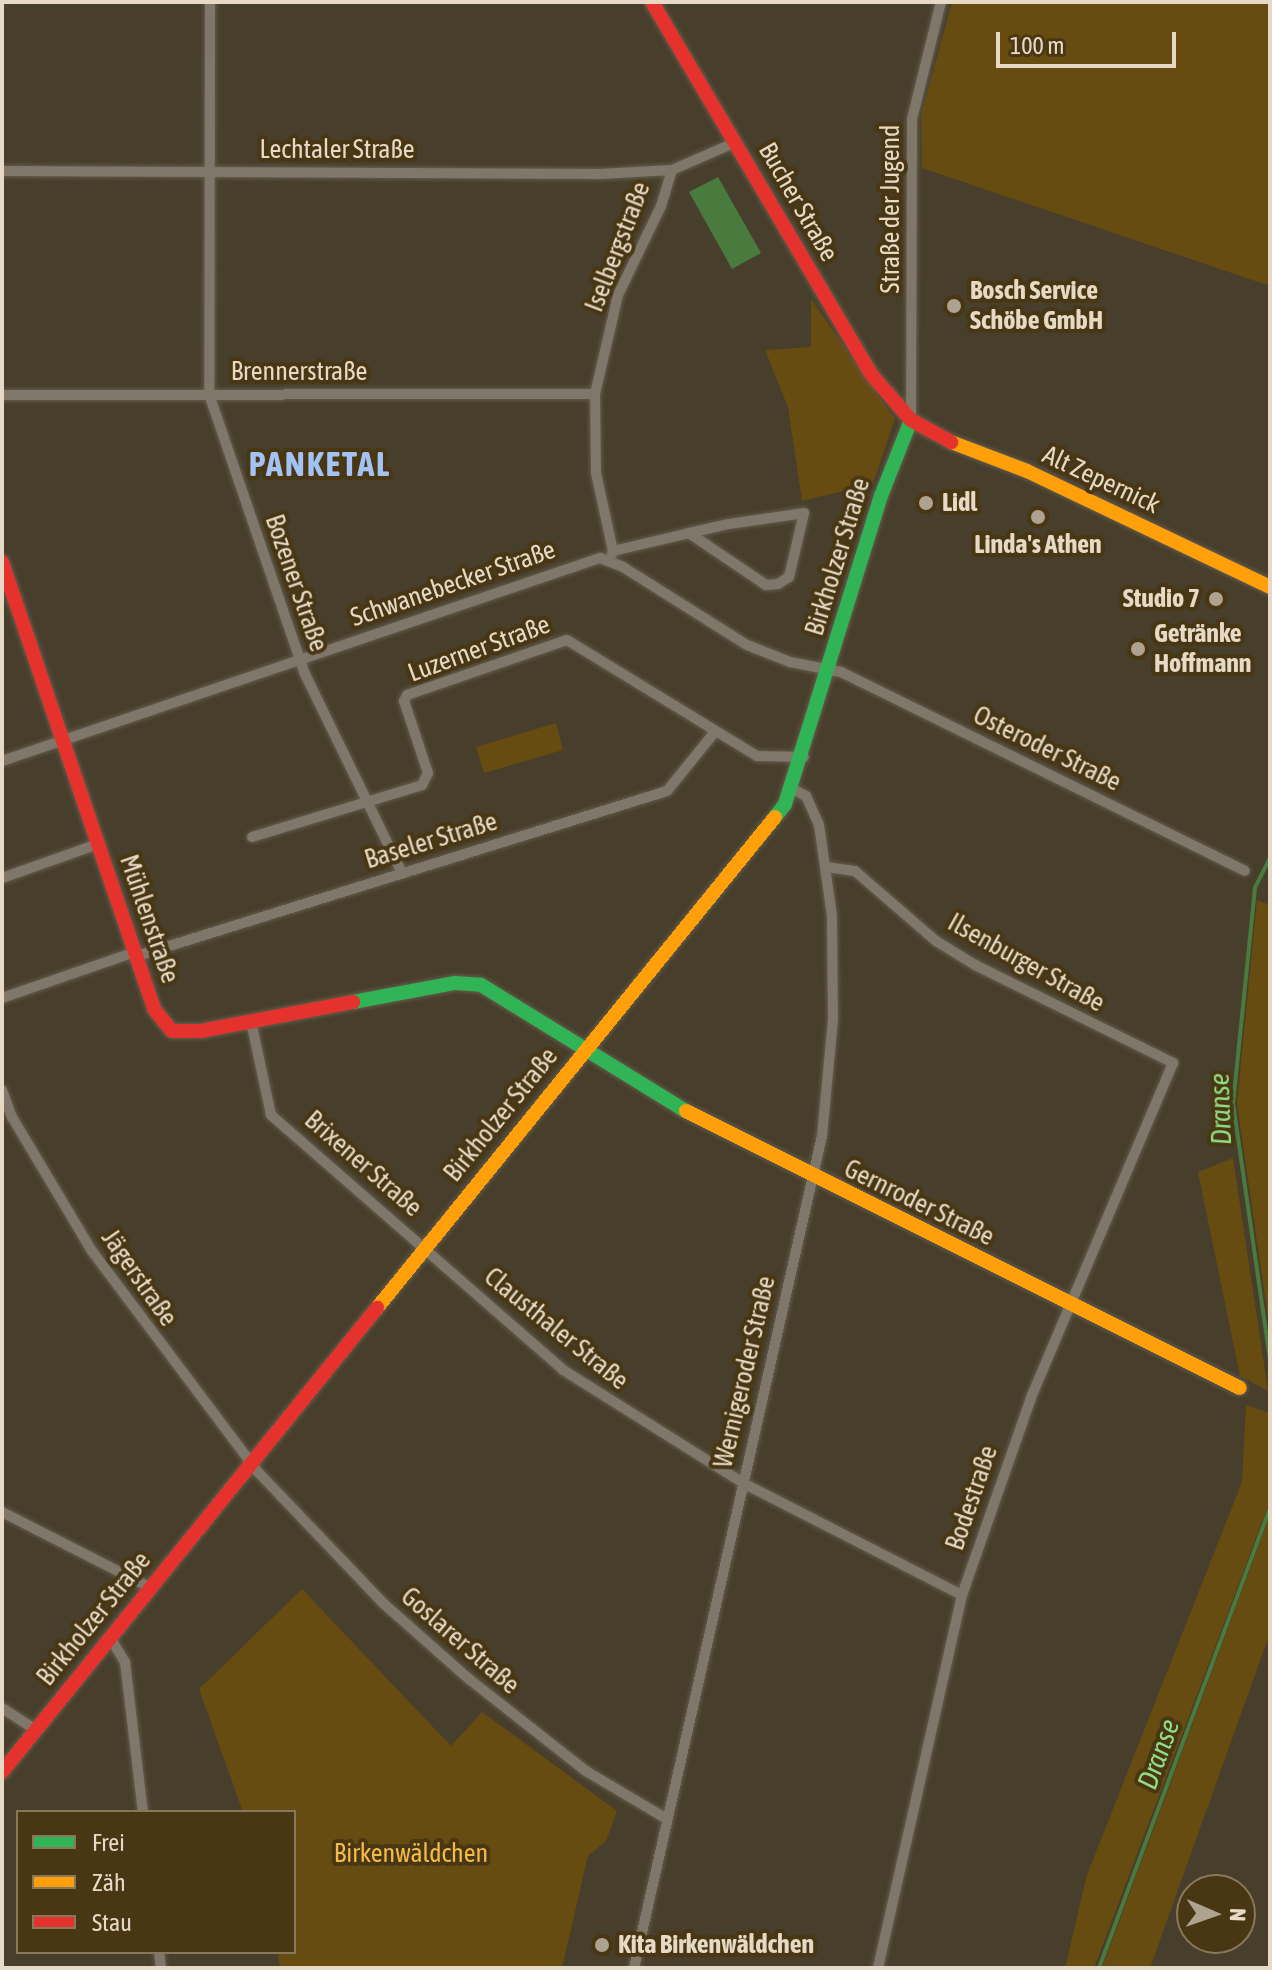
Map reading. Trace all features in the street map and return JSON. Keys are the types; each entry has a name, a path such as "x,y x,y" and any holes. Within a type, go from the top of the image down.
{"street":[{"name":"Bozener Straße","path":"210,2 209,394 299,660 402,873"},
{"name":"Bucher Straße","path":"652,2 871,374 911,420"},
{"name":"Straße der Jugend","path":"911,420 912,119 941,2"},
{"name":"Iselbergstraße","path":"611,555 596,473 595,394 618,295 661,206 672,170 736,142"},
{"name":"Lechtaler Straße","path":"2,171 672,170"},
{"name":"Brennerstraße","path":"2,395 595,394"},
{"name":"Alt Zepernick","path":"911,420 937,437 1006,462 1270,587"},
{"name":"Birkholzer Straße","path":"2,1772 793,789 881,496 911,420"},
{"name":"Schwanebecker Straße","path":"2,761 592,559 689,533 729,524 804,513 789,577 778,584 766,585 689,533"},
{"name":"Osteroder Straße","path":"611,555 747,645 790,662 829,669 1245,871"},
{"path":"2,562 61,741"},
{"name":"Luzerner Straße","path":"252,837 368,803 426,780 404,701 407,695 567,640 599,655 714,733 757,756 804,757"},
{"name":"Baseler Straße","path":"2,998 667,791 714,733"},
{"name":"Mühlenstraße","path":"61,741 154,1009 172,1031 251,1021 469,983 494,989 585,1048"},
{"name":"Wernigeroder Straße","path":"634,1968 824,1122 833,1019 826,867 813,807 793,789"},
{"path":"2,878 98,844"},
{"name":"Ilsenburger Straße","path":"826,867 855,871 936,941 975,965 1173,1063"},
{"name":"Brixener Straße","path":"251,1021 271,1115 425,1248"},
{"name":"Gernroder Straße","path":"585,1048 691,1115 1240,1388"},
{"name":"Bodestraße","path":"878,1968 962,1595 1013,1443 1069,1303 1173,1063"},
{"name":"Jägerstraße","path":"2,1090 12,1117 124,1298 251,1463"},
{"name":"Clausthaler Straße","path":"425,1248 563,1370 743,1483 962,1595"},
{"name":"Goslarer Straße","path":"251,1463 383,1603 459,1671 586,1771 667,1819"},
{"path":"2,1512 151,1588"},
{"path":"111,1639 125,1662 143,1810"},
{"path":"2,1708 36,1730"}],"green space":[{"path":"952,2 1270,2 1270,286 922,168 921,116"},
{"path":"811,299 895,419 873,484 802,501 788,407 765,350 811,347"},
{"path":"556,723 563,750 484,773 476,747"},
{"path":"1257,900 1270,905 1270,1331 1237,1103"},
{"path":"1233,1158 1268,1391 1240,1376 1198,1172"},
{"path":"1246,1405 1270,1413 1270,1501 1094,1968 1065,1968 1087,1875 1242,1482"},
{"path":"1270,1515 1270,1633 1184,1874 1176,1874 1176,1895 1150,1968 1102,1968"},
{"name":"Birkenwäldchen","path":"302,1589 451,1746 482,1712 617,1811 606,1841 588,1856 562,1968 280,1968 278,1954 296,1954 296,1810 242,1810 199,1689"}],"shaded area":[{"path":"718,177 761,253 732,269 689,192"}],"waterway":[{"name":"Dranse","path":"1270,858 1255,888 1233,1103 1270,1360"},
{"name":"Dranse","path":"1099,1968 1270,1508"}],"traffic: fast":[{"path":"775,817 785,804 881,496 911,420"},
{"path":"353,1002 455,983 481,985 686,1111"}],"traffic: slow":[{"path":"951,442 1027,471 1270,587"},
{"path":"377,1308 775,817"},
{"path":"686,1111 1240,1388"}],"traffic: jam":[{"path":"652,2 871,374 911,420 951,442"},
{"path":"2,562 154,1009 172,1031 201,1031 353,1002"},
{"path":"2,1772 377,1308"}],"place":[{"name":"Bosch Service Schöbe GmbH","path":"954,306"},
{"name":"Lidl","path":"926,503"},
{"name":"Linda's Athen","path":"1038,517"},
{"name":"Studio 7","path":"1216,599"},
{"name":"Getränke Hoffmann","path":"1138,649"},
{"name":"Kita Birkenwäldchen","path":"602,1945"}],"district":[{"name":"PANKETAL","path":"320,464"}]}
